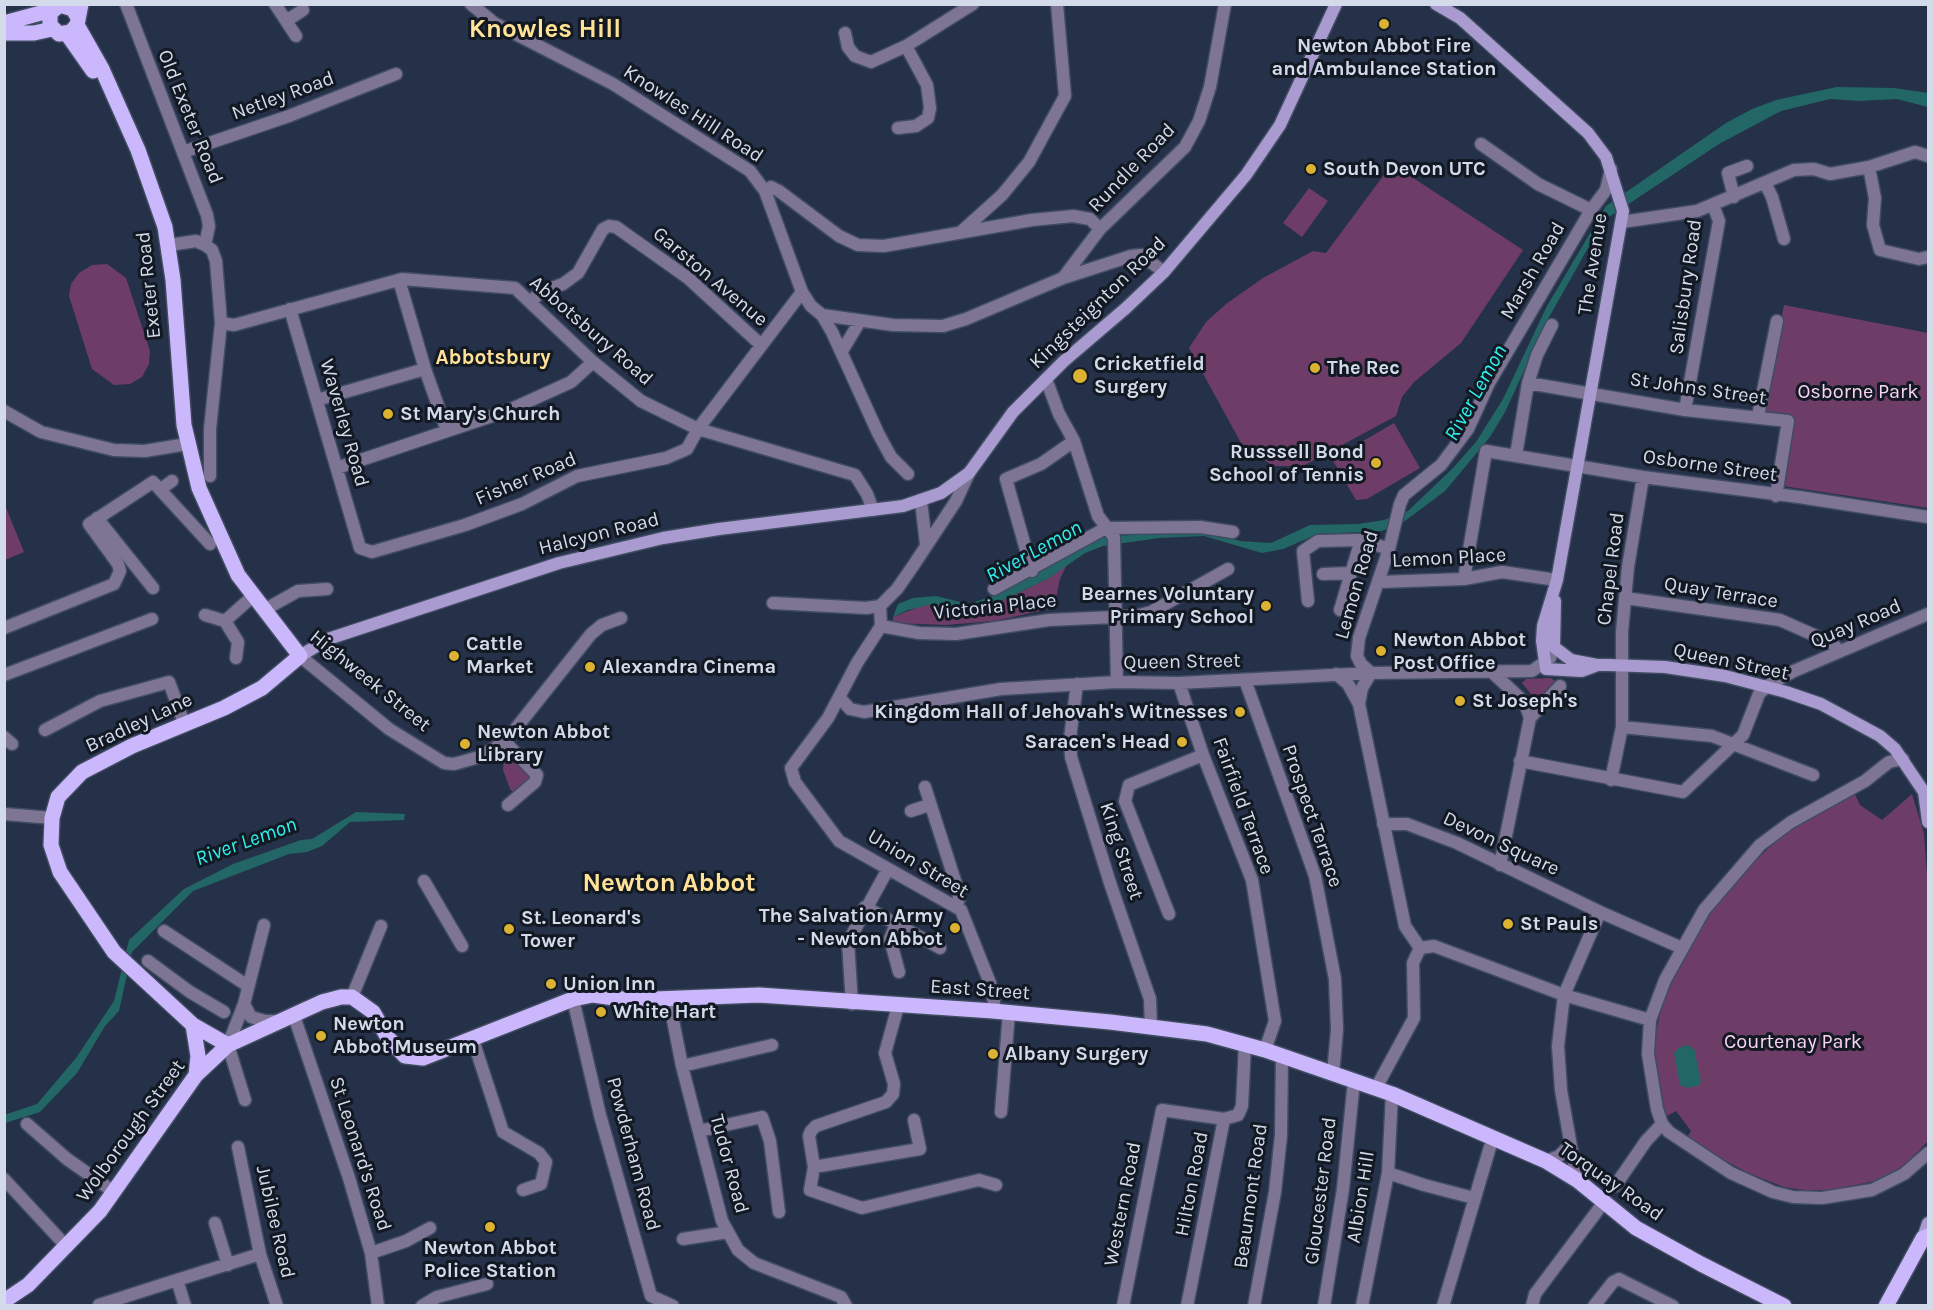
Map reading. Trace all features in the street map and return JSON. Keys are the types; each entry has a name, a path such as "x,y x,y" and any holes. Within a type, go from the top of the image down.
{"main road":[{"name":"Kingsteignton Road","path":"921,501 941,493 969,473 1013,412 1164,272 1246,175 1280,125 1332,17 1336,4"},
{"name":"Kingsteignton Road","path":"1332,17 1344,4"},
{"name":"The Avenue","path":"1436,4 1450,8 1588,133 1600,147 1611,170 1622,217 1556,585 1543,626 1544,666"},
{"path":"4,23 58,7 69,6 76,20 59,34 52,29 49,17 58,7"},
{"name":"Exeter Road","path":"76,20 114,94 149,174 169,245 187,444"},
{"path":"4,33 34,33 52,29"},
{"name":"Highweek Street","path":"187,444 199,488 212,522 238,575 300,656"},
{"name":"Halcyon Road","path":"300,656 328,639 559,563 663,538 873,510 921,501"},
{"name":"The Avenue","path":"1554,647 1556,585"},
{"path":"1554,647 1571,660 1598,665"},
{"name":"Bradley Lane","path":"52,818 58,797 82,772 183,723 224,708 262,688 300,656"},
{"name":"Queen Street","path":"1544,666 1582,671 1598,665 1665,667 1767,686 1821,704 1880,735 1903,759 1926,795"},
{"path":"1926,795 1929,822"},
{"path":"52,818 51,844 60,872 114,952 193,1025 228,1045"},
{"name":"East Street","path":"352,997 373,1012 388,1038 405,1056 423,1058 573,999 593,995 629,1000 759,995 852,1004 1009,1012 1207,1034 1282,1055 1376,1088"},
{"name":"Wolborough Street","path":"4,1301 28,1285 67,1247 114,1192 196,1075 228,1045 322,1002 341,997 352,997"},
{"path":"193,1025 198,1056 196,1075"},
{"name":"Torquay Road","path":"1376,1088 1546,1161 1577,1180 1636,1228 1701,1264 1784,1305"},
{"path":"1886,1305 1927,1232"}],"street":[{"name":"Old Exeter Road","path":"126,4 207,215 209,226 206,245 212,250 216,261 220,323 210,429 210,476"},
{"path":"275,4 296,36"},
{"name":"Knowles Hill Road","path":"471,4 494,23 613,84 675,121 750,171 765,191 802,292 811,306 822,315 842,351 891,457 908,474"},
{"path":"845,33 848,47 855,56 871,62 906,46 973,4"},
{"path":"962,232 1002,195 1029,162 1065,96 1057,4"},
{"name":"Rundle Road","path":"1063,278 1100,229 1185,147 1210,87 1225,4"},
{"path":"286,21 303,10"},
{"path":"898,128 916,126 928,118 930,108 927,86 906,46"},
{"name":"Netley Road","path":"183,152 289,116 396,75"},
{"path":"1481,144 1538,184 1591,210"},
{"path":"1622,217 1679,215 1734,197 1794,170 1814,170 1830,174 1869,167 1915,152 1929,156"},
{"path":"1734,197 1728,173 1747,166"},
{"path":"1869,167 1875,198 1873,225 1876,254 1919,260 1929,256"},
{"name":"Marsh Road","path":"1398,508 1404,495 1441,465 1468,429 1489,383 1591,210 1606,190 1611,170"},
{"path":"1765,183 1772,197 1784,239"},
{"path":"765,191 771,187 779,191 839,236 858,245 884,246 1072,216 1090,219 1100,229"},
{"name":"Salisbury Road","path":"1685,410 1719,221 1713,205"},
{"name":"Garston Avenue","path":"530,302 541,292 563,284 578,273 600,233 609,226 616,227 688,278 760,344"},
{"path":"169,245 196,241 206,245"},
{"name":"Rundle Road","path":"822,315 893,326 943,326 966,320 1063,278 1131,256 1141,255 1164,272"},
{"path":"399,279 425,369 447,431"},
{"name":"Abbotsbury Road","path":"220,323 234,325 399,279 515,288 593,362 641,401 698,429 855,476 864,487 873,510"},
{"name":"Fisher Road","path":"360,548 365,552 384,549 503,511 578,476 666,458 687,449 698,429 760,344 802,292"},
{"name":"Waverley Road","path":"290,309 360,548"},
{"path":"842,351 860,321"},
{"path":"1758,416 1777,321"},
{"path":"1516,455 1528,383 1537,355 1552,325"},
{"path":"337,468 543,396 571,382 593,362"},
{"path":"317,400 425,369"},
{"path":"1046,379 1059,414 1074,441 1098,516 1111,538 1117,682"},
{"name":"St Johns Street","path":"1528,383 1685,410 1788,421 1776,496"},
{"path":"4,411 41,432 114,450 145,451 187,444"},
{"path":"1032,571 1006,479 1041,464 1074,441"},
{"name":"Osborne Street","path":"1464,579 1486,451 1643,477 1929,517"},
{"path":"773,603 866,608 880,606 897,589 957,501 969,473"},
{"name":"Chapel Road","path":"1611,780 1622,727 1625,598 1643,477"},
{"path":"161,489 172,481"},
{"path":"4,628 114,584 120,571 90,524 148,484 153,482 161,489 210,544"},
{"path":"921,501 926,544"},
{"name":"Lemon Road","path":"1371,673 1361,664 1358,656 1359,638 1389,549 1398,508"},
{"path":"97,518 153,588"},
{"path":"994,589 1032,571 1065,549 1111,538 1200,527 1233,532"},
{"path":"1341,610 1361,540"},
{"name":"Lemon Road","path":"1308,601 1303,551 1318,541 1361,540 1389,549"},
{"name":"Victoria Place","path":"882,626 919,633 956,634 1050,620 1114,617 1151,612 1228,569"},
{"name":"Lemon Place","path":"1379,582 1464,579 1502,572 1556,585"},
{"path":"1323,574 1351,573"},
{"path":"264,610 298,591 327,589"},
{"path":"225,621 254,596"},
{"name":"Quay Terrace","path":"1625,598 1780,621 1832,643 1839,651"},
{"path":"840,698 857,663 882,626 880,606"},
{"path":"205,615 225,621 238,642 236,658"},
{"name":"Quay Road","path":"1767,686 1839,651 1929,615"},
{"path":"508,805 535,782 537,775 505,742 591,634 602,625 621,618"},
{"path":"4,675 152,619"},
{"path":"1544,666 1554,647"},
{"name":"Highweek Street","path":"300,656 389,729 444,763 466,762 505,742"},
{"name":"Queen Street","path":"840,698 850,709 864,712 1001,689 1117,682 1245,681 1336,674 1493,673 1532,671 1544,666"},
{"path":"1359,704 1366,680 1371,673"},
{"path":"1493,673 1525,703 1530,718"},
{"path":"1336,674 1348,684 1359,704 1406,926 1420,948"},
{"name":"Prospect Terrace","path":"1245,681 1315,876 1335,979 1337,1030 1333,1074"},
{"path":"45,730 100,701 169,682 183,723"},
{"name":"Fairfield Terrace","path":"1179,683 1203,755 1252,880 1275,1021 1265,1050"},
{"name":"King Street","path":"1077,684 1070,738 1071,757 1110,883 1150,999 1151,1027"},
{"path":"1500,865 1530,718 1560,686"},
{"path":"1520,761 1683,792 1743,735 1759,694 1767,686"},
{"name":"Union Street","path":"840,698 791,768 795,782 839,841 965,914 990,983 994,1002 993,1011"},
{"path":"1622,727 1713,736 1813,775"},
{"path":"1169,914 1125,801 1129,785 1203,755"},
{"path":"1903,759 1889,762 1865,781 1791,822 1760,845 1704,910 1665,980 1650,1020 1649,1071 1662,1124 1677,1140 1731,1173 1773,1192 1793,1197 1830,1197 1872,1190 1888,1184 1929,1153"},
{"path":"925,787 958,890 959,899 956,907"},
{"path":"911,811 929,805"},
{"path":"4,814 52,818"},
{"name":"Devon Square","path":"1383,824 1407,824 1457,843 1600,912 1682,948"},
{"path":"852,1004 848,942 865,907 888,869"},
{"path":"424,881 462,945"},
{"path":"865,907 940,948"},
{"path":"1577,1180 1561,1090 1558,1046 1564,995 1600,912"},
{"path":"896,924 890,939 899,972"},
{"path":"245,1100 228,1045 244,1004 264,925"},
{"path":"352,997 381,926"},
{"path":"164,932 248,986"},
{"path":"1420,948 1434,946 1564,995 1650,1020"},
{"path":"1376,1088 1414,1018 1413,963 1420,948"},
{"path":"148,962 189,992 224,1012"},
{"path":"177,1010 189,992"},
{"name":"Powderham Road","path":"573,999 600,1115 651,1296 673,1305"},
{"name":"Tudor Road","path":"669,1000 682,1066 722,1221 728,1232 744,1258 841,1297 846,1305"},
{"path":"244,1004 251,1017 265,1021 289,1018"},
{"path":"898,1006 885,1053 894,1084 893,1094 886,1102 816,1126 809,1136 814,1167 810,1190 862,1208 979,1180 996,1185"},
{"path":"1001,1112 1009,1012"},
{"name":"St Leonard's Road","path":"289,1018 349,1178 371,1253 378,1305"},
{"path":"473,1040 503,1132 539,1153 546,1162 541,1184 523,1190"},
{"name":"Hilton Road","path":"1187,1305 1224,1119 1238,1115 1242,1106 1245,1044"},
{"path":"682,1066 771,1045"},
{"name":"Beaumont Road","path":"1254,1305 1275,1192 1282,1114 1280,1092 1282,1055"},
{"name":"Gloucester Road","path":"1324,1305 1343,1189 1354,1081"},
{"name":"Albion Hill","path":"1362,1305 1388,1173 1392,1094"},
{"name":"Western Road","path":"1123,1305 1162,1110 1224,1119"},
{"path":"699,1131 762,1117 770,1142 779,1212"},
{"path":"814,1167 920,1149 914,1120"},
{"path":"27,1124 67,1158 114,1192"},
{"path":"1614,1186 1646,1141 1662,1124"},
{"path":"1546,1161 1559,1156 1570,1145"},
{"name":"Jubilee Road","path":"238,1147 260,1254 277,1305"},
{"path":"1443,1305 1490,1147"},
{"path":"1388,1173 1474,1198"},
{"path":"4,1179 67,1247"},
{"path":"1532,1305 1535,1294 1604,1202"},
{"path":"215,1223 228,1265"},
{"path":"371,1253 406,1241 430,1228"},
{"path":"683,1239 728,1232"},
{"path":"99,1305 260,1254"},
{"path":"1594,1305 1613,1282 1619,1279 1673,1305"},
{"path":"177,1280 186,1305"},
{"path":"422,1305 445,1294 487,1284"}],"green space":[{"name":"The Rec","path":"1392,164 1523,250 1461,343 1414,382 1402,397 1396,416 1303,466 1273,466 1241,443 1189,348 1206,322 1226,304 1263,278 1313,251 1326,253"},
{"path":"1309,188 1328,201 1302,237 1283,223"},
{"path":"107,264 126,278 150,351 149,364 142,377 130,384 114,385 92,369 69,296 71,284 79,273 92,265"},
{"name":"Osborne Park","path":"1784,305 1928,333 1928,508 1783,486 1792,418 1763,411"},
{"name":"Russsell Bond School of Tennis","path":"1394,423 1420,468 1367,499 1356,500 1332,459"},
{"path":"5,505 24,552 4,560"},
{"path":"1067,564 1060,579 1054,608 994,621 946,625 893,623 893,617 924,605 940,605 964,612 978,612 1049,578"},
{"path":"1551,678 1555,681 1540,700 1536,700 1522,683 1526,679"},
{"path":"510,749 534,774 516,796 510,789 503,770 504,757"},
{"name":"Courtenay Park","path":"1854,792 1860,805 1882,820 1912,794 1924,834 1928,888 1928,1141 1903,1167 1880,1180 1831,1190 1803,1190 1784,1187 1748,1173 1686,1139 1691,1131 1676,1111 1667,1116 1659,1093 1654,1056 1655,1036 1663,1002 1673,979 1710,911 1738,877 1790,828"}],"shaded area":[{"name":"River Lemon","path":"1837,87 1894,88 1928,93 1928,107 1897,99 1859,101 1830,99 1781,111 1719,144 1609,217 1597,232 1548,319 1505,412 1490,437 1445,491 1405,521 1382,531 1318,534 1283,549 1262,553 1204,536 1159,538 1103,546 1085,553 1049,578 978,612 964,612 933,604 908,610 893,617 898,604 913,598 936,596 968,604 993,596 1100,538 1148,533 1211,532 1240,541 1271,543 1310,525 1358,524 1384,520 1408,511 1454,467 1476,442 1503,399 1547,306 1606,206 1726,123 1752,109 1776,100"},
{"path":"356,812 405,814 404,820 350,822 322,846 307,852 289,854 193,891 132,952 119,1011 105,1026 77,1073 40,1112 5,1123 4,1115 37,1104 76,1058 114,1001 129,940 184,889 233,864 301,840 312,839"},
{"path":"1690,1045 1691,1049 1694,1048 1701,1082 1698,1086 1685,1088 1684,1085 1680,1086 1674,1052 1677,1048"}],"place":[{"name":"Newton Abbot Fire and Ambulance Station","path":"1384,24"},
{"name":"South Devon UTC","path":"1311,169"},
{"name":"The Rec","path":"1315,368"},
{"name":"Cricketfield Surgery","path":"1080,376"},
{"name":"St Mary's Church","path":"388,414"},
{"name":"Russsell Bond School of Tennis","path":"1376,463"},
{"name":"Bearnes Voluntary Primary School","path":"1266,606"},
{"name":"Newton Abbot Post Office","path":"1381,651"},
{"name":"Cattle Market","path":"454,656"},
{"name":"Alexandra Cinema","path":"590,667"},
{"name":"St Joseph's","path":"1460,701"},
{"name":"Kingdom Hall of Jehovah's Witnesses","path":"1240,712"},
{"name":"Saracen's Head","path":"1182,742"},
{"name":"Newton Abbot Library","path":"465,744"},
{"name":"St Pauls","path":"1508,924"},
{"name":"The Salvation Army - Newton Abbot","path":"955,928"},
{"name":"St. Leonard's Tower","path":"509,929"},
{"name":"Union Inn","path":"551,984"},
{"name":"White Hart","path":"601,1012"},
{"name":"Newton Abbot Museum","path":"321,1036"},
{"name":"Albany Surgery","path":"993,1054"},
{"name":"Newton Abbot Police Station","path":"490,1227"}],"district":[{"name":"Knowles Hill","path":"545,30"},
{"name":"Abbotsbury","path":"493,358"},
{"name":"Newton Abbot","path":"669,884"}]}
